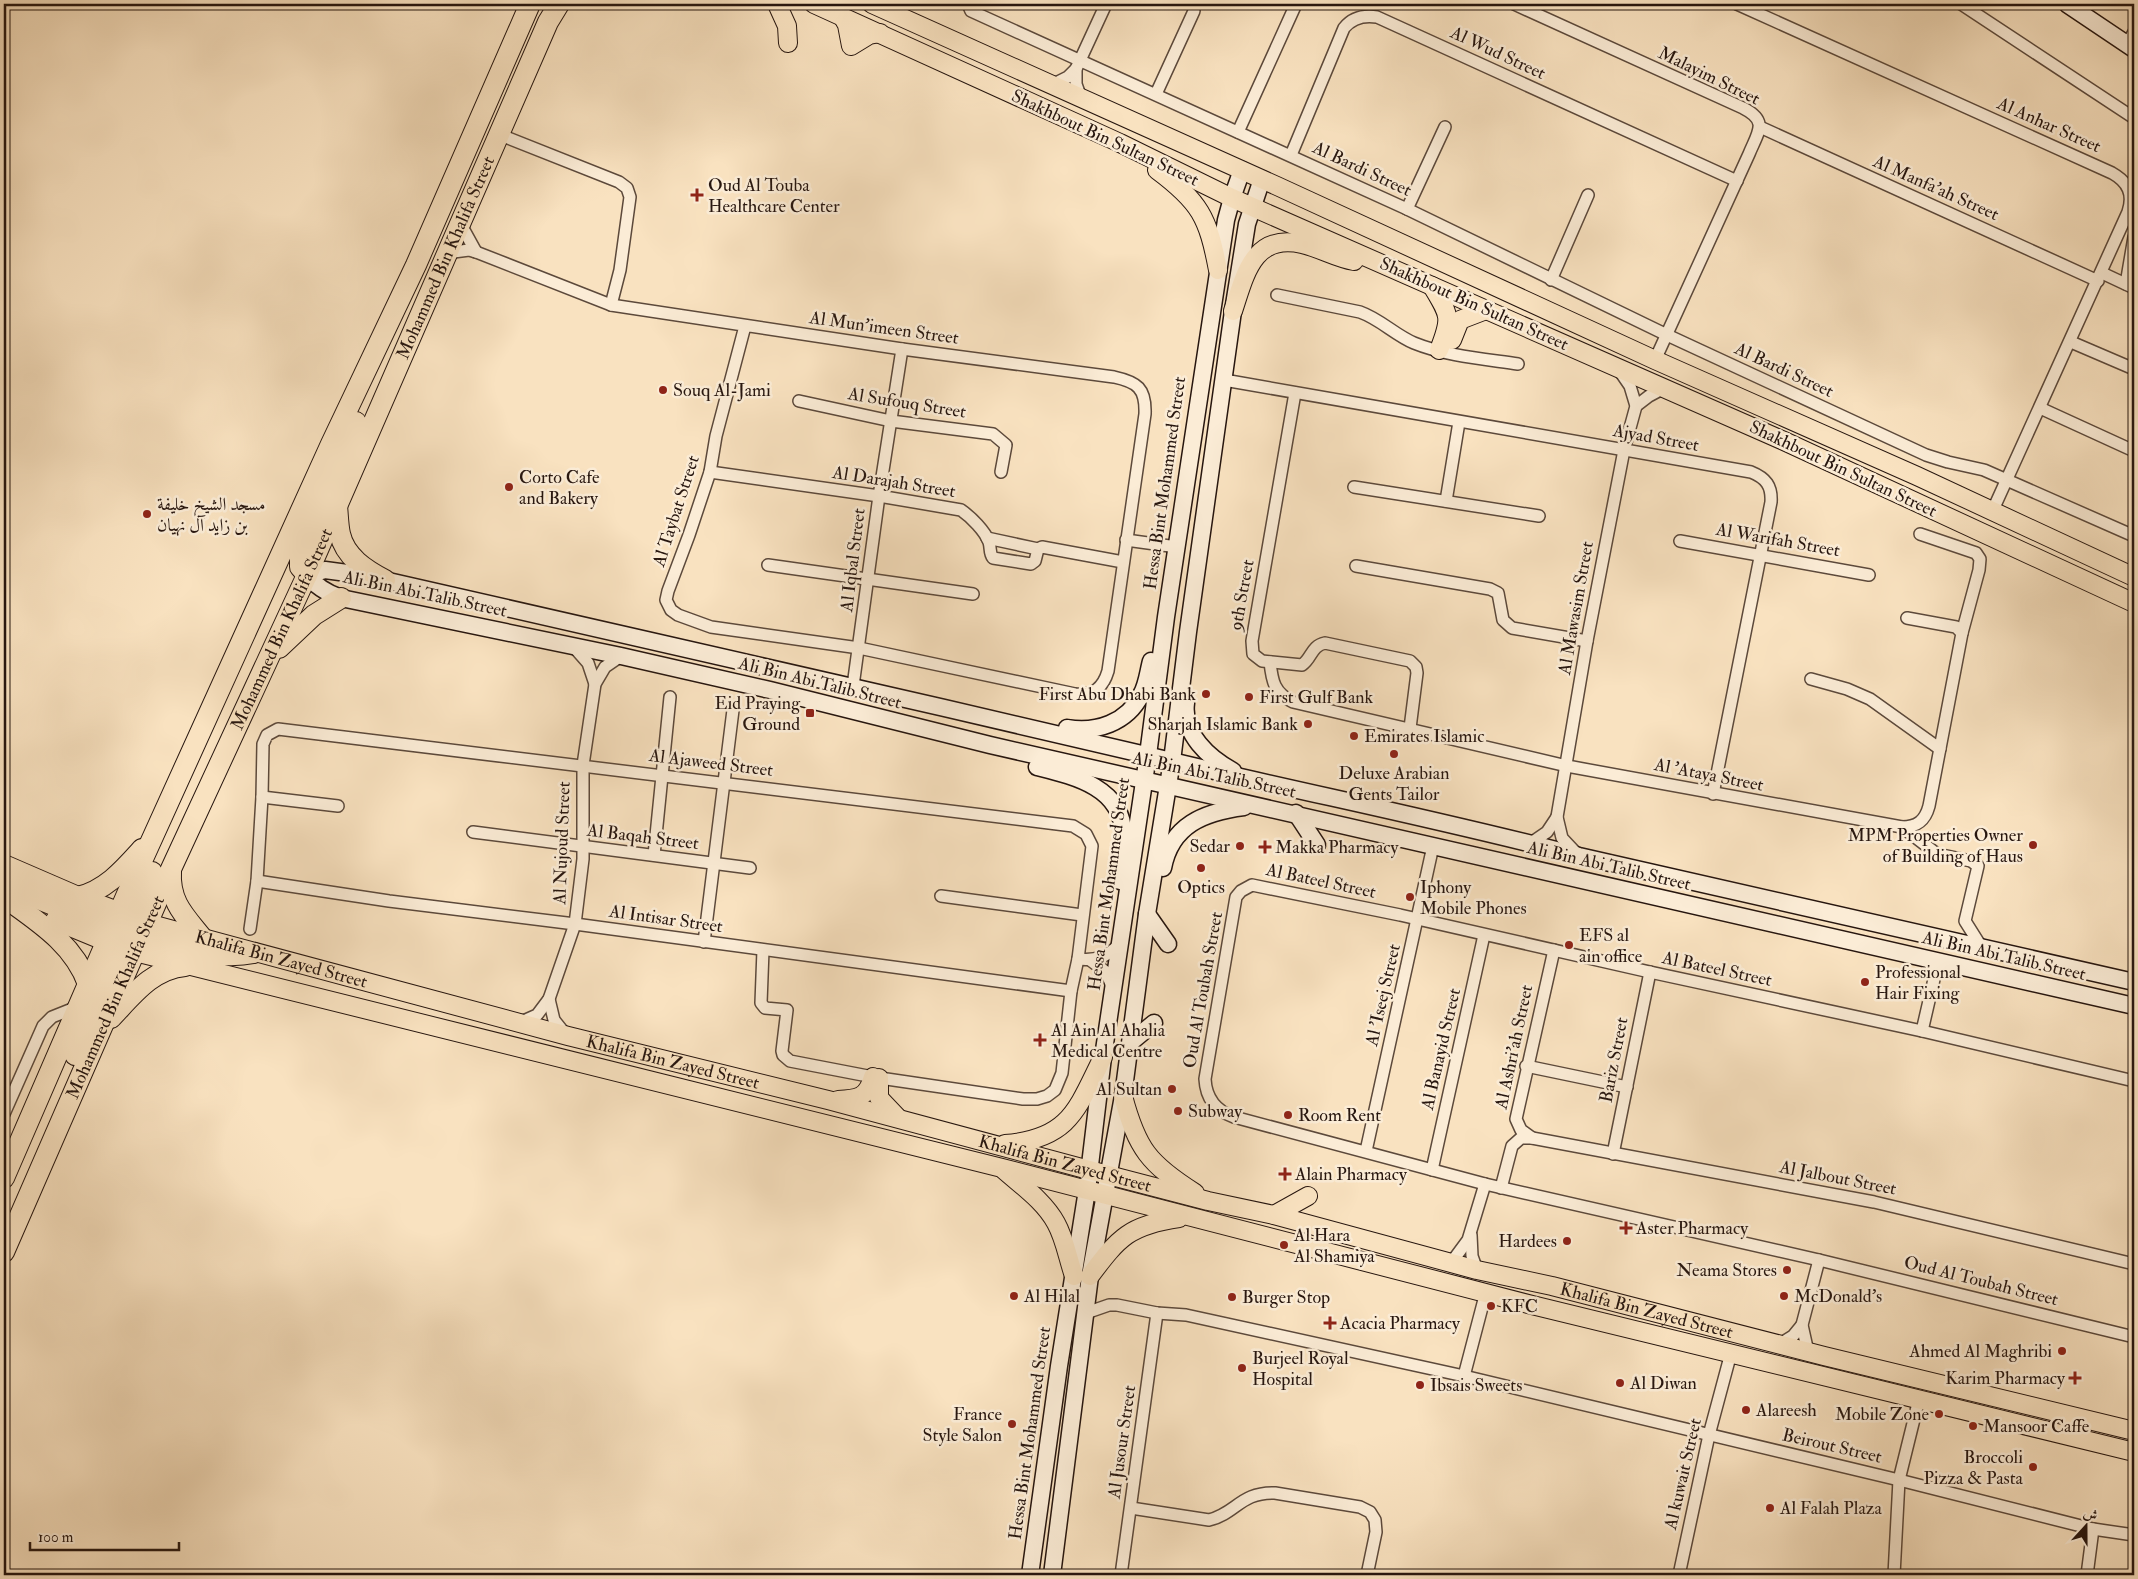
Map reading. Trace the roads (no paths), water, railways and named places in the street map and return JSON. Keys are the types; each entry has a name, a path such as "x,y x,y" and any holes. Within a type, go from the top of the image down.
{"highway":[{"path":"509,53 509,27 514,4"},
{"name":"Mohammed Bin Khalifa Street","path":"4,1252 100,1030 154,837 416,265 530,4"},
{"name":"Mohammed Bin Khalifa Street","path":"4,1178 88,984 171,869 268,661 498,134 548,22 559,4"},
{"path":"234,734 234,716 238,699 273,617 272,606 264,594 287,578 306,575 300,567 300,553 356,421 357,412 354,398"},
{"path":"337,505 340,534 349,553 362,567 385,580"},
{"path":"268,661 302,626 341,598"},
{"path":"64,1113 63,1094 66,1075 181,806 189,776 188,762"},
{"path":"78,897 100,889 121,872 154,837"},
{"name":"Khalifa Bin Zayed Street","path":"4,865 78,897 126,932"},
{"path":"171,869 172,892 177,907 204,940"},
{"path":"5,894 60,939 80,966 88,984"},
{"name":"Khalifa Bin Zayed Street","path":"5,894 126,932"},
{"path":"126,932 210,954 232,956 254,953"},
{"path":"100,1030 148,980 169,968 185,966"}],"main road":[{"path":"777,4 787,26 788,43"},
{"name":"Shakhbout Bin Sultan Street","path":"814,4 1120,143 1232,198 1784,441 2134,603"},
{"name":"Shakhbout Bin Sultan Street","path":"872,4 1262,179 1655,360 1917,476 2134,577"},
{"path":"2067,4 2132,42"},
{"path":"842,16 847,26 851,46 869,35 880,33"},
{"path":"1065,118 1100,124 1228,182 1231,176 1219,160"},
{"path":"1120,143 1183,190 1194,201 1203,215 1208,228 1218,270"},
{"name":"Hessa Bint Mohammed Street","path":"1052,1575 1086,1313 1082,1276 1087,1190 1103,1057 1218,270 1232,198 1242,170"},
{"name":"Hessa Bint Mohammed Street","path":"1030,1575 1059,1366 1109,1175 1123,1096 1147,914 1172,761 1233,311 1252,206 1262,179"},
{"path":"1233,311 1253,258 1266,248 1276,244 1302,244 1365,264 1382,264"},
{"path":"1432,286 1446,309 1448,319 1444,352"},
{"path":"1444,352 1460,320 1486,310"},
{"name":"Ali Bin Abi Talib Street","path":"2134,982 1579,856 1531,843 854,686 385,580 325,570 306,575 324,591 341,598 621,656 770,690 990,745 2134,1006"},
{"path":"1000,721 1026,720 1077,730 1091,730 1107,726 1122,718 1132,709 1141,695 1157,630 1166,617"},
{"path":"1187,647 1190,667 1185,712 1190,728 1199,745 1216,761 1232,771 1320,795"},
{"path":"990,745 1017,761 1077,778 1104,793 1114,804 1124,833 1119,887 1124,919"},
{"path":"1168,944 1147,914 1158,892 1166,852 1184,829 1204,816 1220,810 1257,806"},
{"path":"1296,814 1317,845"},
{"name":"Khalifa Bin Zayed Street","path":"126,932 204,940 568,1036 828,1100 1208,1201 1274,1215 1477,1270 1552,1286 1808,1352 2134,1431"},
{"name":"Khalifa Bin Zayed Street","path":"126,932 185,966 1002,1168 1104,1196 1731,1353 2129,1449"},
{"path":"1131,1042 1154,1022"},
{"path":"996,1145 1031,1141 1054,1132 1059,1128 1071,1117 1078,1107 1103,1057"},
{"path":"828,1100 860,1097 868,1090 876,1078"},
{"path":"876,1078 880,1098 900,1120"},
{"path":"1123,1096 1132,1127 1143,1151 1161,1169 1208,1201"},
{"path":"1002,1168 1040,1201 1050,1214 1082,1276 1117,1241 1137,1228 1157,1221 1188,1216"},
{"path":"1274,1215 1308,1196"}],"street":[{"name":"Al Bardi Street","path":"968,4 971,11 1078,64 1156,94 1407,209 1667,335 1926,455 1984,470 2134,536"},
{"path":"1052,85 1068,77 1078,64 1106,4"},
{"path":"1238,132 1296,4"},
{"name":"Malayim Street","path":"1514,4 1750,112 1759,119 1760,128 1655,360"},
{"name":"Al Anhar Street","path":"1737,4 2120,178 2130,190 2131,205 2071,342 1992,512"},
{"path":"1961,4 2134,118"},
{"path":"1156,94 1194,11"},
{"name":"Al Wud Street","path":"1291,156 1344,28 1352,21 1370,16 1377,17 1737,181"},
{"path":"1078,64 1076,84 1081,98"},
{"path":"1407,209 1445,127"},
{"name":"Al Manfa'ah Street","path":"1760,128 2100,277 2130,286"},
{"path":"498,134 619,182 627,188 630,197 623,250 611,305"},
{"path":"1551,280 1588,195"},
{"path":"460,221 476,252"},
{"path":"2130,286 2134,237"},
{"name":"Al Mun'imeen Street","path":"446,253 469,250 476,252 611,305 902,349 1114,377 1137,385 1145,398 1145,414 1108,671 1103,684 1092,693 1084,695 1075,694 859,648 711,626 678,614"},
{"path":"1277,294 1360,312 1371,316 1415,343 1444,352 1518,364"},
{"name":"Al Taybat Street","path":"678,614 671,610 668,604 668,591 710,472 716,436 745,326"},
{"path":"2071,342 2134,370"},
{"name":"Al Iqbal Street","path":"854,686 879,496 902,349"},
{"path":"1617,368 1630,386 1636,406 1664,388"},
{"name":"Ajyad Street","path":"1224,380 1751,472 1764,480 1771,492 1771,502 1713,794"},
{"name":"9th Street","path":"1270,662 1255,657 1252,641 1295,393"},
{"name":"Al Sufouq Street","path":"799,401 891,421 994,434 1006,444 1001,472"},
{"name":"Al Mawasim Street","path":"1579,856 1562,838 1557,817 1587,642 1624,450 1636,406"},
{"path":"2040,408 2134,451"},
{"path":"1446,501 1459,422"},
{"name":"Al Darajah Street","path":"710,472 879,496 961,510 970,517 987,538 990,554 993,558 1031,564 1038,549"},
{"path":"1354,487 1539,516"},
{"path":"1902,827 1917,825 1927,813 1962,634 1979,570 1980,559 1976,553 1920,534"},
{"path":"987,538 1038,549 1042,548 1123,562"},
{"path":"1126,540 1177,547"},
{"name":"Al Warifah Street","path":"1680,540 1869,575"},
{"path":"768,564 973,594"},
{"path":"1356,566 1490,589 1498,594 1503,620 1512,628 1587,642"},
{"path":"1907,618 1956,627 1962,634"},
{"path":"1270,662 1302,665 1315,647 1325,643 1410,661 1416,667 1410,728"},
{"name":"Al Nujoud Street","path":"574,646 588,663 595,684"},
{"name":"Al Nujoud Street","path":"519,1023 537,1015 549,999 574,924 579,900 584,847 584,765 595,684 605,667 621,656"},
{"name":"Al 'Ataya Street","path":"1270,662 1274,684 1280,694 1293,702 1567,766 1902,827"},
{"path":"1811,679 1847,689 1870,699 1940,748"},
{"path":"654,856 670,698"},
{"path":"704,942 733,710"},
{"name":"Al Ajaweed Street","path":"250,929 257,881 263,744 267,735 278,729 1073,826 1086,834 1092,846 1078,959 1071,991 1062,1073 1054,1090 1047,1096 1037,1099 1023,1099 876,1078 786,1059 782,1048 787,1010 765,1008 761,1003 763,950"},
{"path":"262,797 338,806"},
{"name":"Al Mawasim Street","path":"1531,843 1547,832 1557,817"},
{"path":"1902,827 1937,854 1971,861 1978,866 1965,921 1982,948"},
{"name":"Al Baqah Street","path":"473,832 750,868"},
{"name":"Al 'Iseej Street","path":"1366,1151 1433,846"},
{"name":"Al Intisar Street","path":"257,881 389,901 1071,991"},
{"name":"Al Bateel Street","path":"1236,896 1241,890 1252,885 1417,919 1922,1031 2134,1081"},
{"path":"941,896 1082,915"},
{"name":"Oud Al Toubah Street","path":"1236,896 1205,1079 1210,1100 1220,1111 1234,1117 1501,1188 1819,1260 2134,1337"},
{"name":"Al Banayid Street","path":"1432,1170 1484,935"},
{"path":"1078,959 1090,960 1107,955 1120,943"},
{"name":"Al Ashri'ah Street","path":"1532,1138 1521,1130 1516,1119 1526,1066 1554,950"},
{"path":"1090,960 1106,972 1113,990"},
{"path":"1922,1031 1938,962"},
{"name":"Bariz Street","path":"1613,1154 1650,972"},
{"path":"549,999 554,1020 568,1036"},
{"path":"4,1114 7,1096 43,1026 52,1017 78,1006"},
{"path":"1526,1066 1627,1087"},
{"path":"1501,1188 1512,1146 1520,1138 1532,1138"},
{"name":"Al Jalbout Street","path":"1532,1138 1874,1202 2134,1264"},
{"path":"1451,1263 1461,1252 1471,1233 1485,1184"},
{"path":"1471,1233 1472,1256 1477,1270"},
{"path":"1780,1344 1793,1336 1802,1325 1819,1260"},
{"path":"1464,1376 1486,1292"},
{"name":"Beirout Street","path":"1086,1313 1109,1305 1126,1306 1158,1313 1186,1315 1464,1376 1899,1480 2093,1529 2134,1535"},
{"name":"Al Jusour Street","path":"1121,1575 1158,1313"},
{"path":"1802,1325 1808,1352"},
{"name":"Al kuwait Street","path":"1679,1575 1709,1435 1731,1353"},
{"path":"1894,1575 1899,1480 1919,1399"},
{"path":"1131,1508 1209,1520 1217,1518 1243,1499 1262,1492 1274,1492 1360,1508 1373,1516 1376,1527 1367,1575"},
{"path":"2087,1575 2093,1529"}],"place":[{"name":"Oud Al Touba Healthcare Center","path":"697,195"},
{"name":"Souq Al-Jami","path":"663,390"},
{"name":"Corto Cafe and Bakery","path":"509,487"},
{"name":"مسجد الشيخ خليفة بن زايد آل نهيان","path":"147,514"},
{"name":"First Abu Dhabi Bank","path":"1206,694"},
{"name":"First Gulf Bank","path":"1249,697"},
{"name":"Eid Praying Ground","path":"810,713"},
{"name":"Sharjah Islamic Bank","path":"1308,724"},
{"name":"Emirates Islamic","path":"1354,736"},
{"name":"Deluxe Arabian Gents Tailor","path":"1394,754"},
{"name":"MPM Properties Owner of Building of Haus","path":"2033,845"},
{"name":"Sedar","path":"1240,846"},
{"name":"Makka Pharmacy","path":"1265,847"},
{"name":"Optics","path":"1201,868"},
{"name":"Iphony Mobile Phones","path":"1410,897"},
{"name":"EFS al ain office","path":"1569,945"},
{"name":"Professional Hair Fixing","path":"1865,982"},
{"name":"Al Ain Al Ahalia Medical Centre","path":"1040,1040"},
{"name":"Al Sultan","path":"1172,1089"},
{"name":"Subway","path":"1178,1111"},
{"name":"Room Rent","path":"1288,1115"},
{"name":"Alain Pharmacy","path":"1285,1174"},
{"name":"Aster Pharmacy","path":"1626,1228"},
{"name":"Hardees","path":"1567,1241"},
{"name":"Al Hara Al Shamiya","path":"1284,1245"},
{"name":"Neama Stores","path":"1787,1270"},
{"name":"Al Hilal","path":"1014,1296"},
{"name":"McDonald's","path":"1784,1296"},
{"name":"Burger Stop","path":"1232,1297"},
{"name":"KFC","path":"1491,1306"},
{"name":"Acacia Pharmacy","path":"1330,1323"},
{"name":"Ahmed Al Maghribi","path":"2062,1351"},
{"name":"Burjeel Royal Hospital","path":"1242,1368"},
{"name":"Karim Pharmacy","path":"2075,1378"},
{"name":"Al Diwan","path":"1620,1383"},
{"name":"Ibsais Sweets","path":"1420,1385"},
{"name":"Alareesh","path":"1746,1410"},
{"name":"Mobile Zone","path":"1939,1414"},
{"name":"France Style Salon","path":"1012,1424"},
{"name":"Mansoor Caffe","path":"1973,1426"},
{"name":"Broccoli Pizza & Pasta","path":"2033,1467"},
{"name":"Al Falah Plaza","path":"1770,1508"}]}
